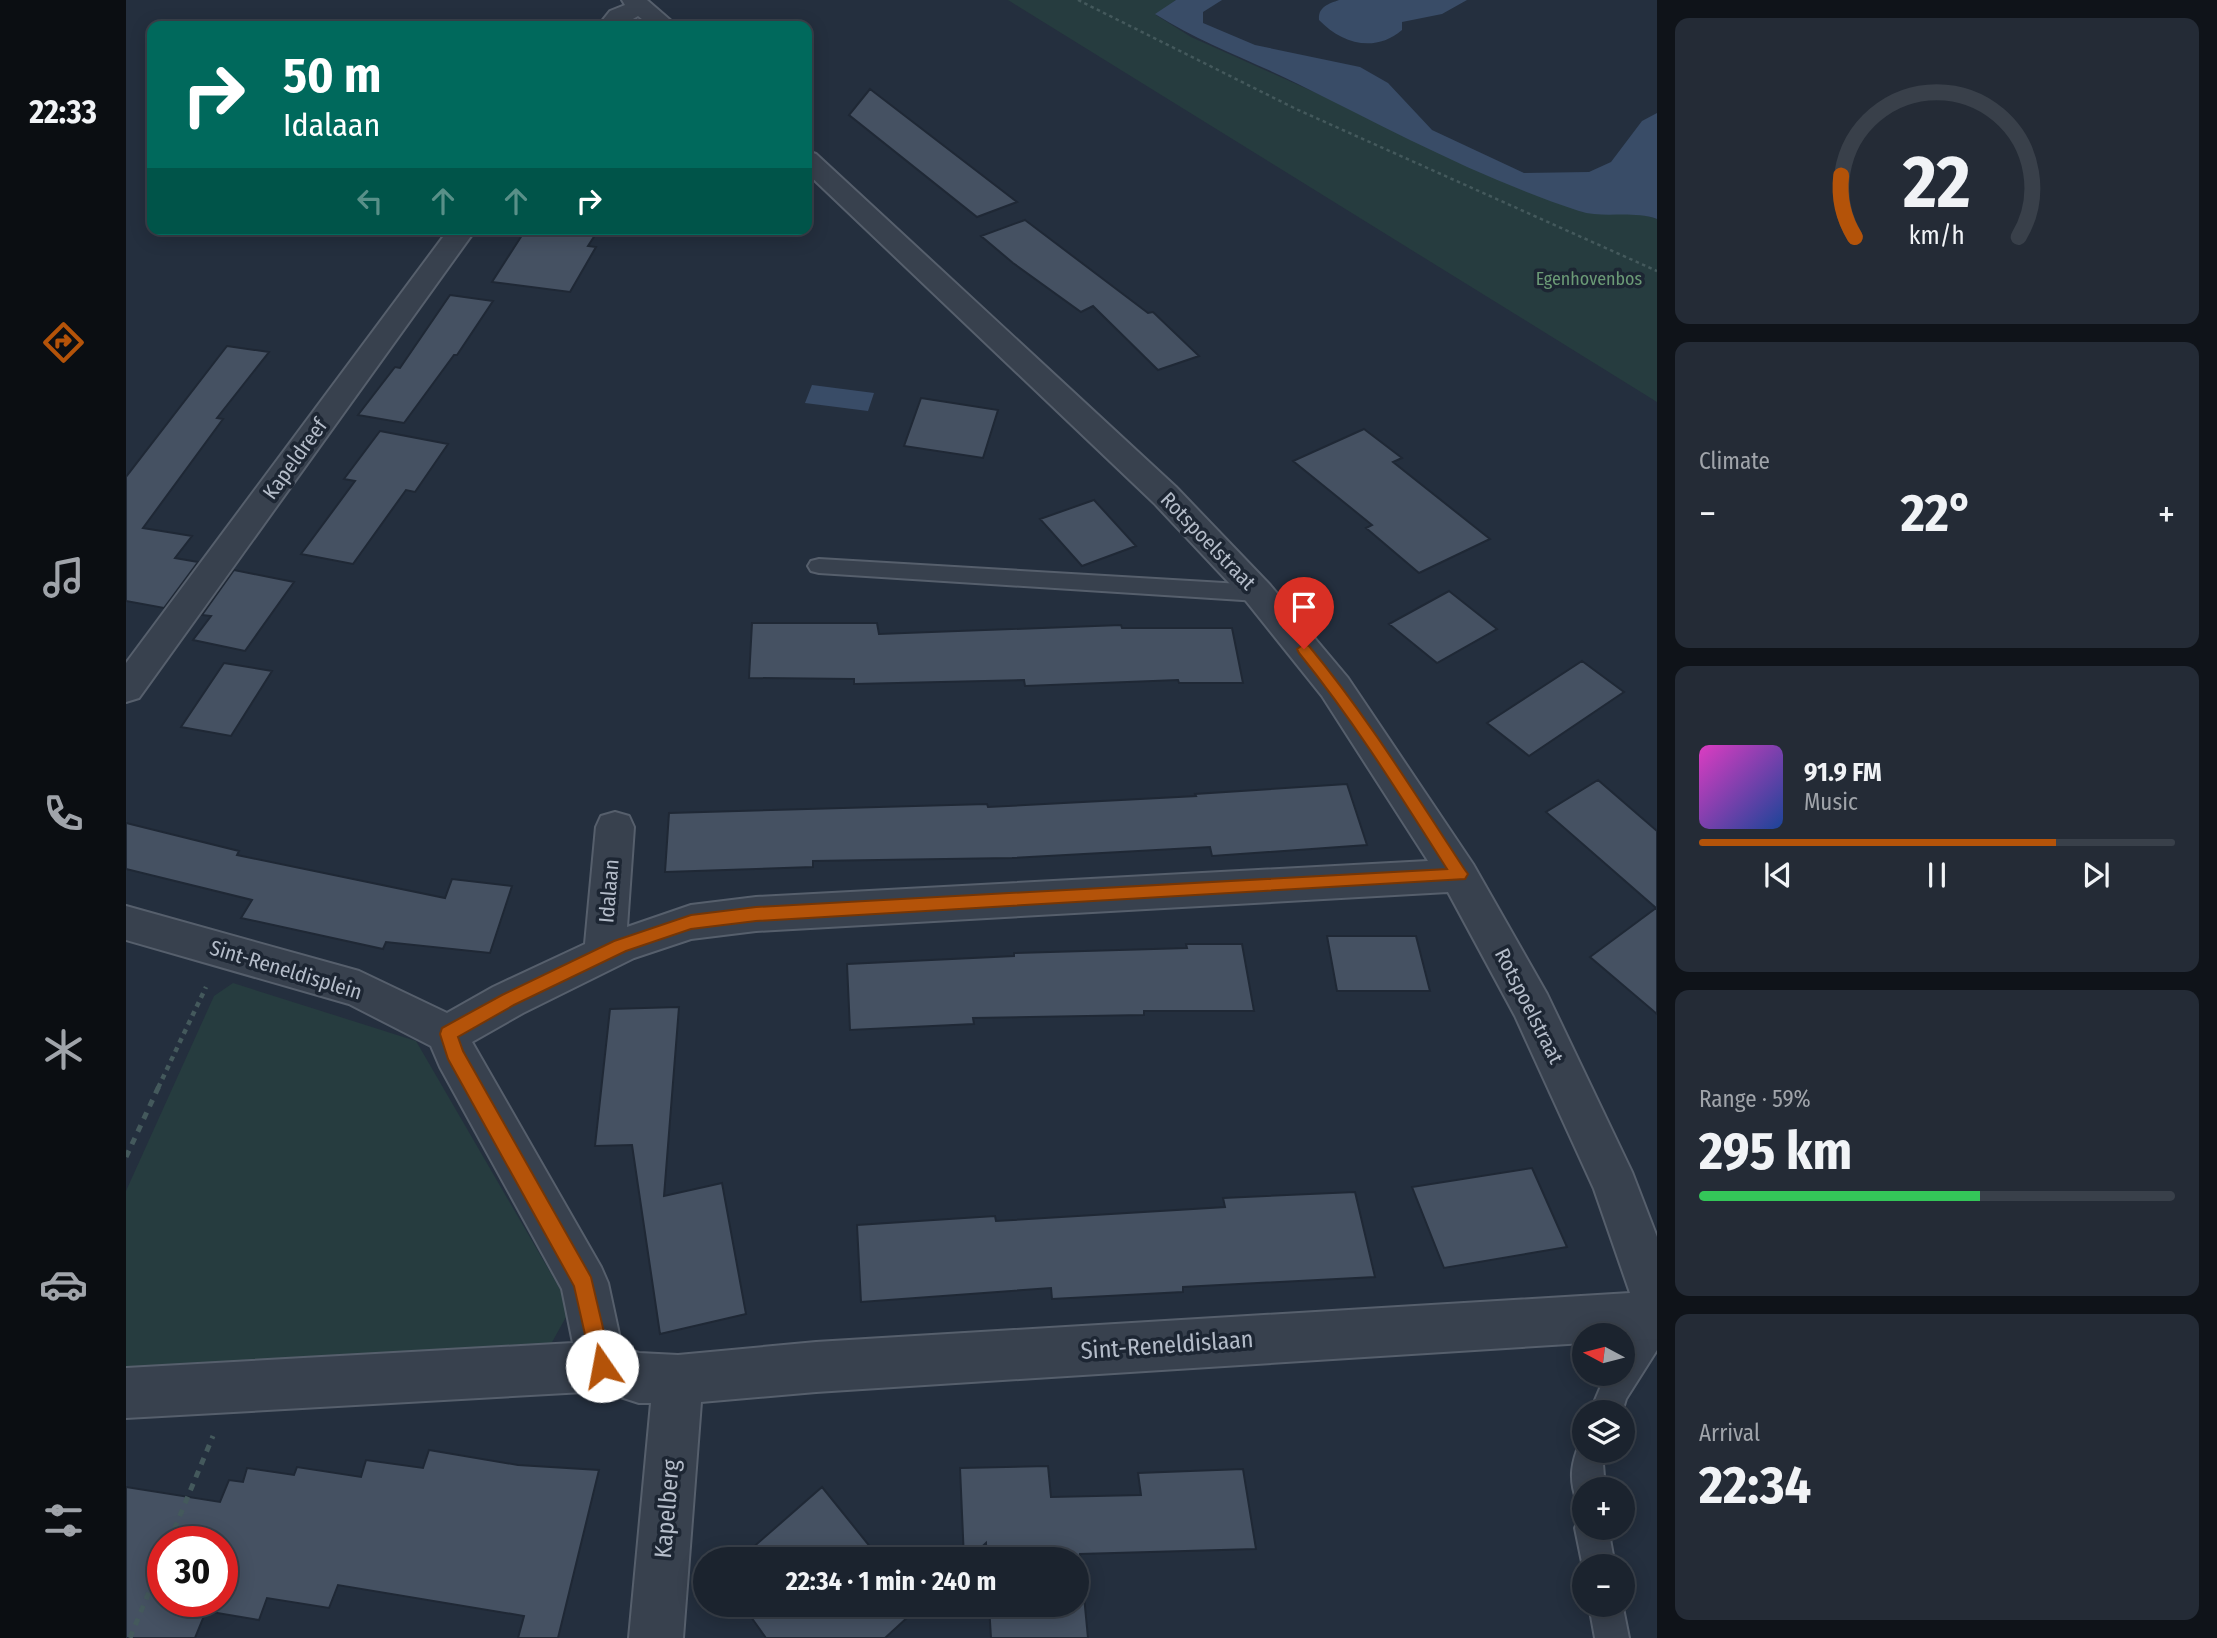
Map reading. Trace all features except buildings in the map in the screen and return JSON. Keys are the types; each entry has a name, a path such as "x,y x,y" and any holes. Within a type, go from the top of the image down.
{"street":[{"path":"614,21 636,4 658,21"},
{"name":"Rotspoelstraat","path":"812,164 1165,495 1258,593 1335,687 1459,874 1532,1007 1616,1186 1657,1302"},
{"name":"Kapeldreef","path":"126,689 459,235"},
{"name":"Idalaan","path":"604,956 615,827"},
{"name":"Idalaan","path":"448,1034 508,1000 620,946 691,922 756,914 1459,874"},
{"name":"Sint-Reneldisplein","path":"126,923 359,989 448,1034"},
{"path":"448,1034 455,1054 584,1283 602,1366"},
{"name":"Sint-Reneldislaan","path":"678,1380 816,1367 1657,1315"},
{"path":"126,1394 602,1366 639,1378 678,1380"},
{"name":"Kapelberg","path":"656,1638 678,1380"}],"lane":[{"path":"819,566 1258,593"},
{"path":"1610,1400 1657,1322"},
{"path":"1608,1617 1612,1638"}],"path":[{"path":"1078,0 1296,109 1657,271"},
{"path":"126,1157 223,951"},
{"path":"176,1526 234,1387"},
{"path":"130,1638 147,1597"}],"green space":[{"name":"Egenhovenbos","path":"1008,0 1176,0 1156,15 1191,37 1582,212 1641,214 1657,219 1657,402"},
{"path":"233,983 416,1041 571,1308 546,1353 126,1367 126,1191 214,996"}],"water":[{"path":"1176,0 1222,0 1203,12 1203,23 1255,45 1360,67 1388,83 1432,130 1524,173 1589,172 1611,162 1642,121 1657,113 1657,219 1579,211 1471,169 1280,75 1208,43 1155,14"},
{"path":"1339,0 1467,0 1442,14 1402,22 1402,30 1381,42 1359,43 1338,35 1319,20 1322,9"},
{"path":"812,385 874,393 868,411 805,403"}],"route":[{"path":"602,1366 584,1283 455,1054 448,1034 508,1000 620,946 691,922 756,914 1459,874 1380,752 1335,687 1304,649"}]}
